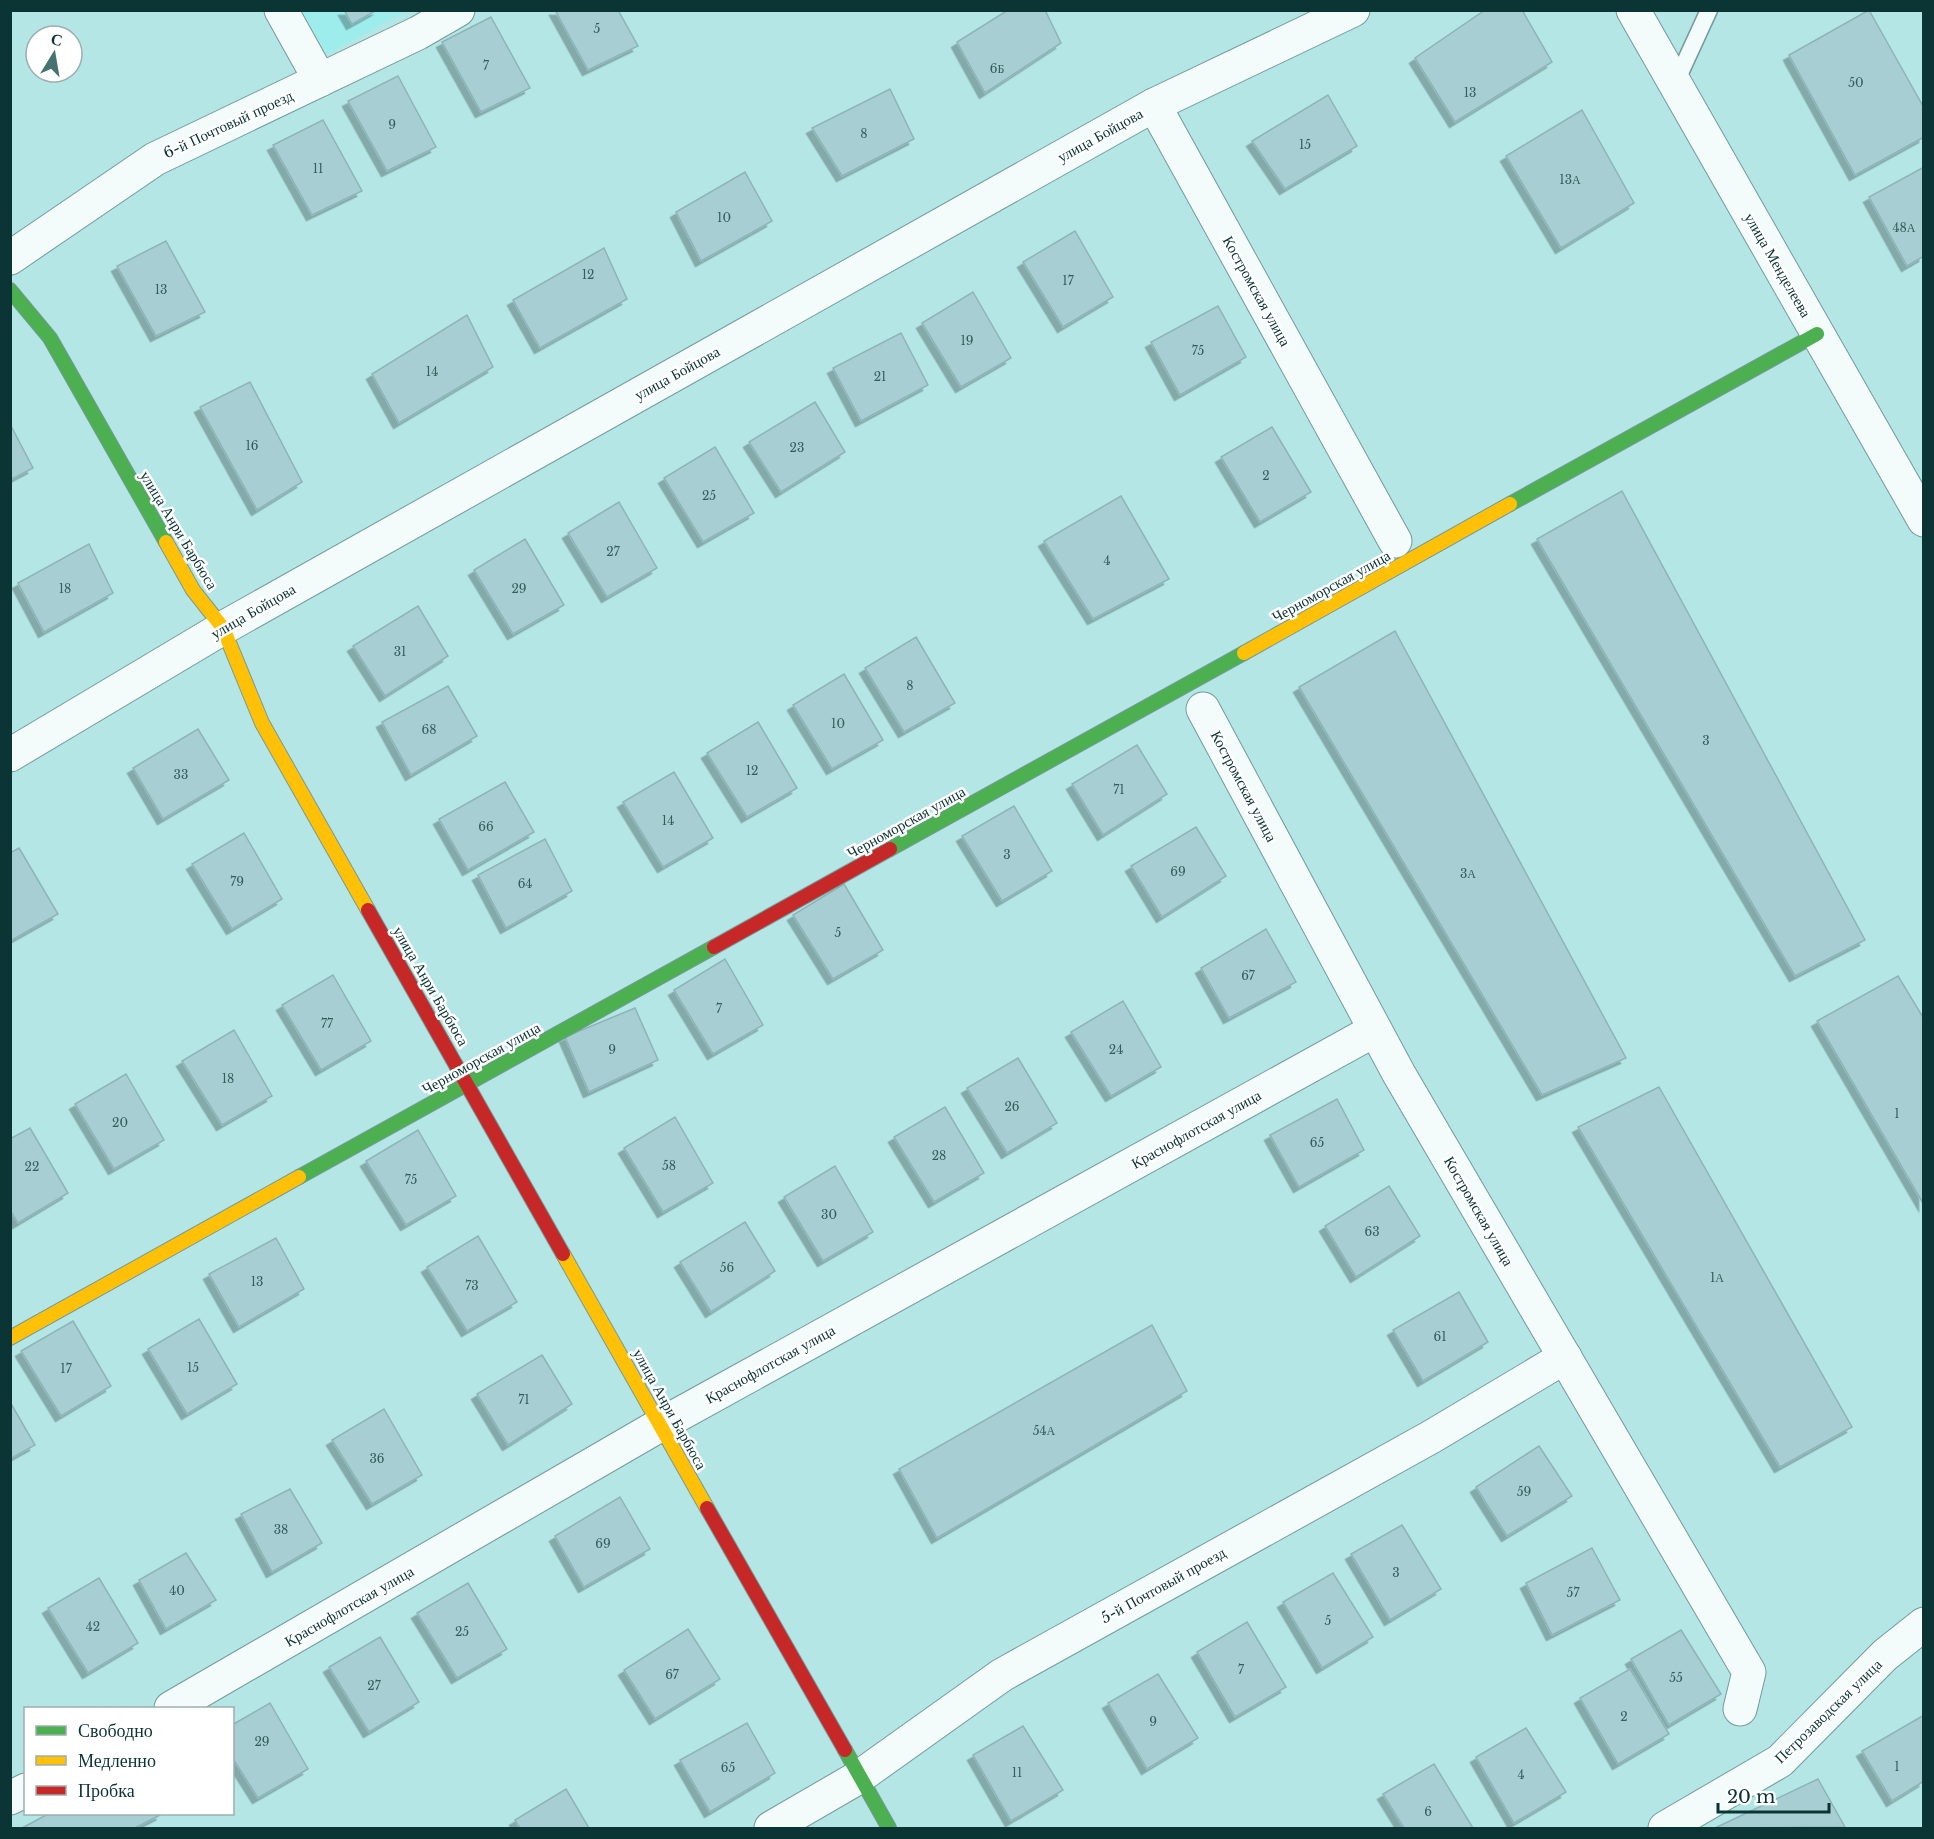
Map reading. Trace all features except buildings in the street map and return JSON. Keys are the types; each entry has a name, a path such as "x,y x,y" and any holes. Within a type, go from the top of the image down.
{"street":[{"path":"281,10 320,80"},
{"name":"6-й Почтовый проезд","path":"10,258 155,159 418,33 458,10"},
{"name":"улица Бойцова","path":"10,755 223,628 1154,105 1353,10"},
{"name":"улица Менделеева","path":"1633,10 1923,520"},
{"name":"Костромская улица","path":"1154,105 1395,541"},
{"name":"улица Анри Барбюса","path":"10,290 50,338 193,590 223,628 262,723 889,1828"},
{"name":"Черноморская улица","path":"10,1338 1817,334"},
{"name":"Костромская улица","path":"1203,710 1405,1084 1749,1672 1740,1709"},
{"name":"Краснофлотская улица","path":"173,1707 660,1425 1375,1030"},
{"name":"5-й Почтовый проезд","path":"771,1828 859,1777 1002,1675 1431,1437 1565,1357"},
{"name":"Петрозаводская улица","path":"1665,1828 1780,1761 1885,1655 1923,1624"},
{"path":"10,1798 24,1791"}],"lane":[{"path":"1675,84 1709,10"}],"shaded area":[{"path":"302,11 407,11 327,54"}],"traffic: fast":[{"path":"10,290 50,338 166,542"},
{"path":"1510,504 1817,334"},
{"path":"890,849 1244,653"},
{"path":"299,1177 714,947"},
{"path":"845,1750 889,1828"}],"traffic: slow":[{"path":"1244,653 1510,504"},
{"path":"166,542 193,590 223,628 262,723 368,910"},
{"path":"10,1338 299,1177"},
{"path":"563,1254 707,1508"}],"traffic: jam":[{"path":"714,947 890,849"},
{"path":"368,910 563,1254"},
{"path":"707,1508 845,1750"}]}
